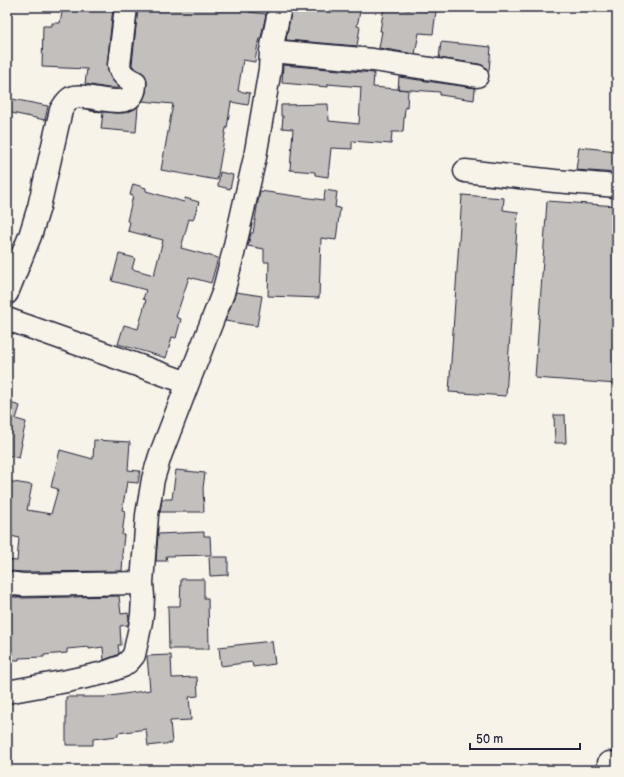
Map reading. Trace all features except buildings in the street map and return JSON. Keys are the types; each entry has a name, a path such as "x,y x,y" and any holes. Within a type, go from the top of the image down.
{"street":[{"path":"7,293 39,207 61,110 69,99 74,97 125,101 134,92 136,82 129,79 119,69 126,7"},
{"path":"7,692 104,673 123,666 129,662 134,655 140,627 147,515 153,479 160,456 223,293 255,157 270,69 271,51 280,7"},
{"path":"271,51 373,60 477,76"},
{"path":"466,171 617,186"},
{"path":"7,319 188,383"},
{"path":"7,583 142,583"}]}
